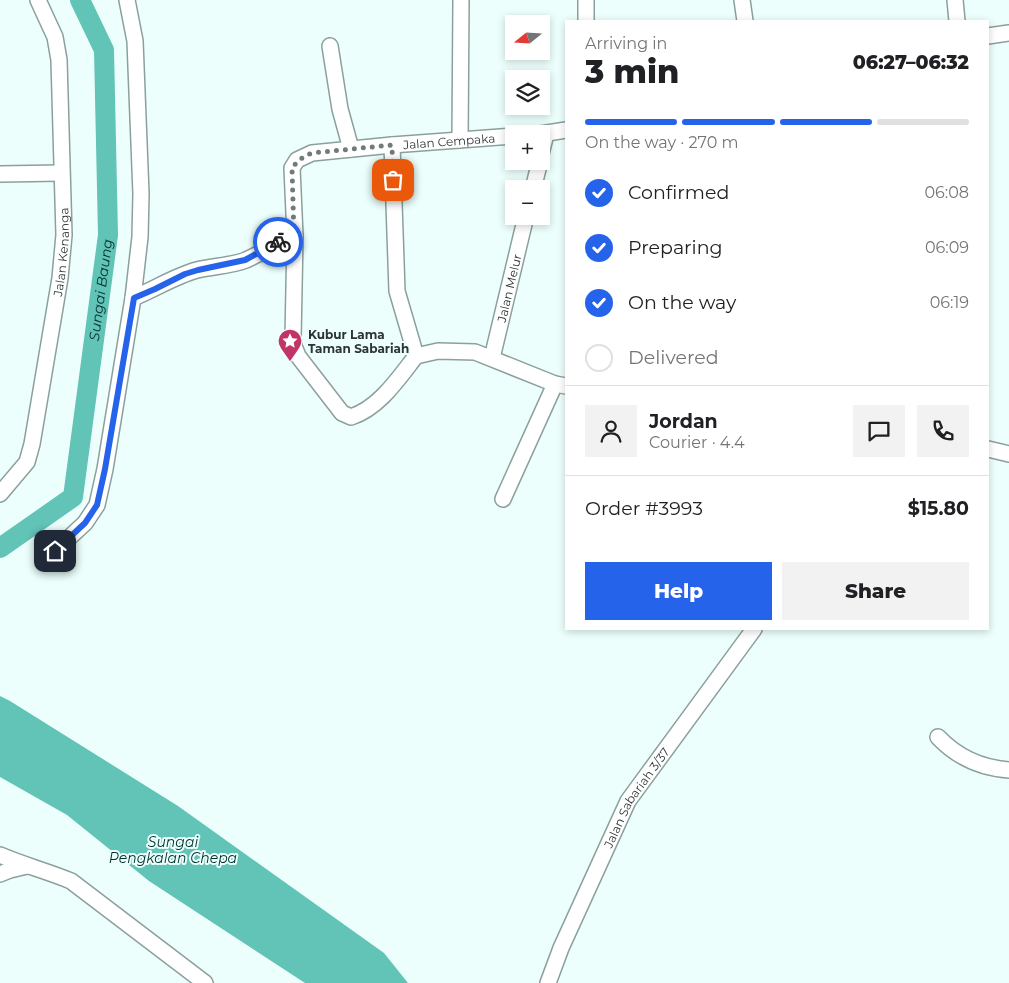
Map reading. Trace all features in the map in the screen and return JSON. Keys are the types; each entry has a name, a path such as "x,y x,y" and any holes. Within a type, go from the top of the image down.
{"street":[{"name":"Jalan Kenanga","path":"0,494 27,462 32,444 63,250 58,60 55,37 38,0"},
{"path":"55,551 85,523 97,505 105,469 134,298 140,238 141,194 135,42 127,0"},
{"path":"460,140 461,0"},
{"path":"586,0 586,20"},
{"path":"742,0 745,20"},
{"path":"955,0 957,20"},
{"path":"989,36 1009,33"},
{"path":"330,46 340,109 350,149"},
{"path":"550,133 565,130"},
{"name":"Jalan Cempaka","path":"294,236 291,178 292,168 297,160 312,153 505,137"},
{"path":"392,145 397,291 416,356"},
{"path":"0,174 61,173"},
{"name":"Jalan Melur","path":"492,358 524,225"},
{"path":"134,298 192,272 245,260 274,244 294,236 294,346 298,356 342,413 351,417 367,409 391,388 416,356 438,351 475,352 561,385 503,499"},
{"path":"989,449 1009,454"},
{"name":"Jalan Sabariah 3/37","path":"548,983 628,801 753,630"},
{"path":"938,737 962,758 979,764 1009,770"},
{"path":"0,855 71,881 204,983"},
{"path":"0,874 27,866"}],"water":[{"name":"Sungai Pengkalan Chepa","path":"0,696 178,806 384,953 408,983 305,983 149,881 67,815 0,777"}],"waterway":[{"name":"Sungai Baung","path":"0,548 73,497 108,235 104,50 80,0"}],"way so far":[{"path":"278,242 294,236 292,168 297,160 304,156 312,153 392,145 393,180"}],"place":[{"name":"Kubur Lama Taman Sabariah","path":"290,362"}],"route":[{"path":"55,551 85,523 97,505 105,469 134,298 185,274 245,260 278,242"}]}
